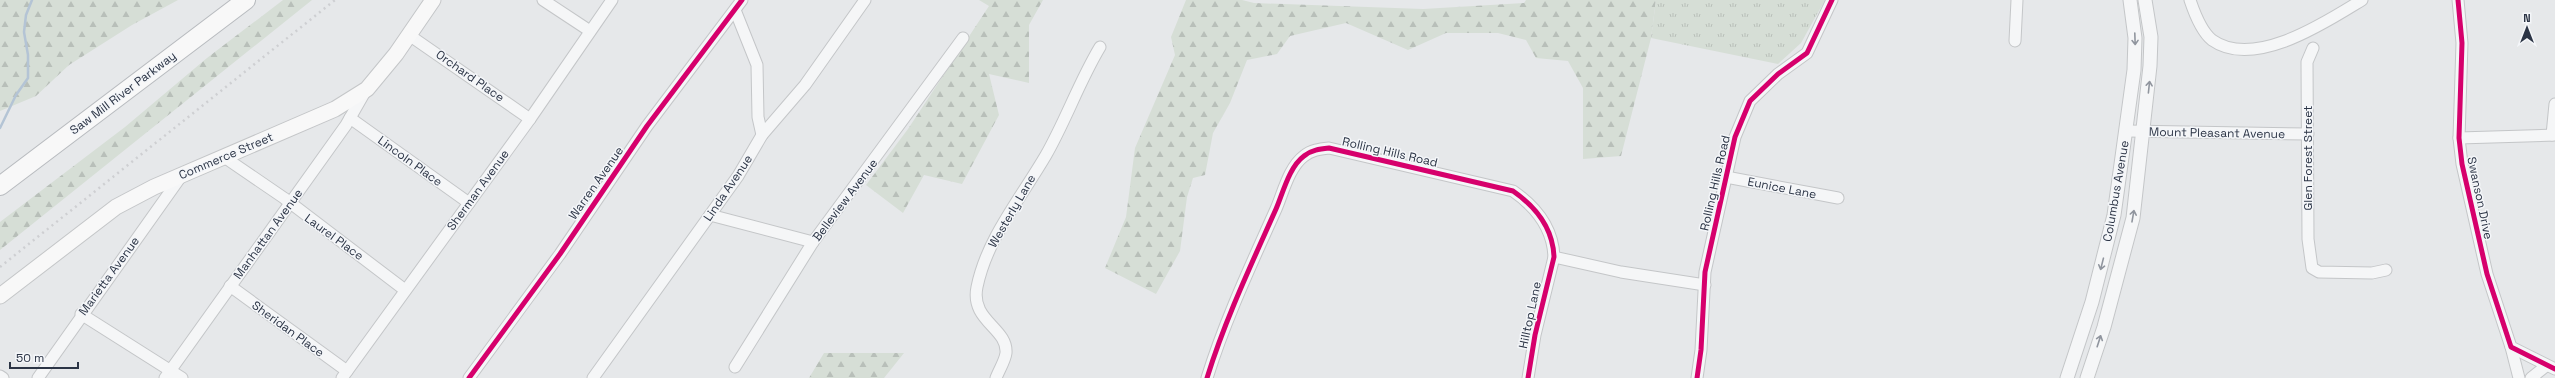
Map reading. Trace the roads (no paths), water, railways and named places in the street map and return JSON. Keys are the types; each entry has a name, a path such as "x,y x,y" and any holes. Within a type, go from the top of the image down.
{"highway":[{"name":"Saw Mill River Parkway","path":"0,173 229,0"},
{"name":"Saw Mill River Parkway","path":"0,186 246,0"}],"main road":[{"name":"Commerce Street","path":"0,296 116,207 182,175 335,109 367,89 409,35 433,0"}],"street":[{"path":"543,0 590,31"},
{"name":"Sherman Avenue","path":"344,375 530,119 612,0"},
{"name":"Warren Avenue","path":"468,378 560,254 647,126 742,0"},
{"name":"Linda Avenue","path":"593,378 738,176 762,135 805,85 865,0"},
{"name":"Rolling Hills Road","path":"1697,378 1701,350 1705,272 1735,137 1750,101 1778,74 1807,53 1832,0"},
{"path":"2015,41 2017,0"},
{"name":"Columbus Avenue","path":"2067,378 2092,302 2114,215 2127,130 2135,53 2130,0"},
{"name":"Columbus Avenue","path":"2087,378 2125,251 2133,218 2144,132 2151,50 2145,0"},
{"path":"2190,0 2210,39 2225,46 2242,48 2281,44 2319,27 2362,0"},
{"name":"Swanson Drive","path":"2458,0 2462,43 2459,138 2464,178 2487,274 2511,347 2519,378"},
{"path":"735,10 758,65 758,117 762,135"},
{"name":"Orchard Place","path":"409,35 530,119"},
{"name":"Belleview Avenue","path":"735,367 813,242 963,38"},
{"name":"Westerly Lane","path":"996,378 1005,358 1006,347 1005,342 978,307 977,289 983,262 1012,208 1046,155 1100,47"},
{"name":"Glen Forest Street","path":"2313,48 2307,62 2308,239 2312,268 2319,272 2372,273 2386,270"},
{"name":"Manhattan Avenue","path":"168,374 350,118 367,89"},
{"path":"2459,138 2554,135 2555,104"},
{"name":"Lincoln Place","path":"350,118 469,203"},
{"name":"Mount Pleasant Avenue","path":"2127,130 2144,132 2308,134"},
{"name":"Rolling Hills Road","path":"1207,378 1245,279 1293,171 1303,156 1314,150 1329,148 1513,191 1529,202 1538,213 1553,244 1554,257"},
{"name":"Laurel Place","path":"224,157 290,203 405,290"},
{"name":"Marietta Avenue","path":"38,378 182,175"},
{"name":"Eunice Lane","path":"1726,177 1838,198"},
{"path":"710,215 813,242"},
{"path":"1554,257 1621,272 1705,285"},
{"name":"Hilltop Lane","path":"1528,378 1535,335 1554,257"},
{"name":"Sheridan Place","path":"230,286 344,375"},
{"path":"82,314 168,374 182,378"},
{"path":"2511,347 2550,367"},
{"path":"2530,378 2550,367"}],"waterway":[{"path":"0,128 16,95 28,78 28,55 24,32 26,15 32,0"}],"railway":[{"path":"0,267 335,0"}]}
